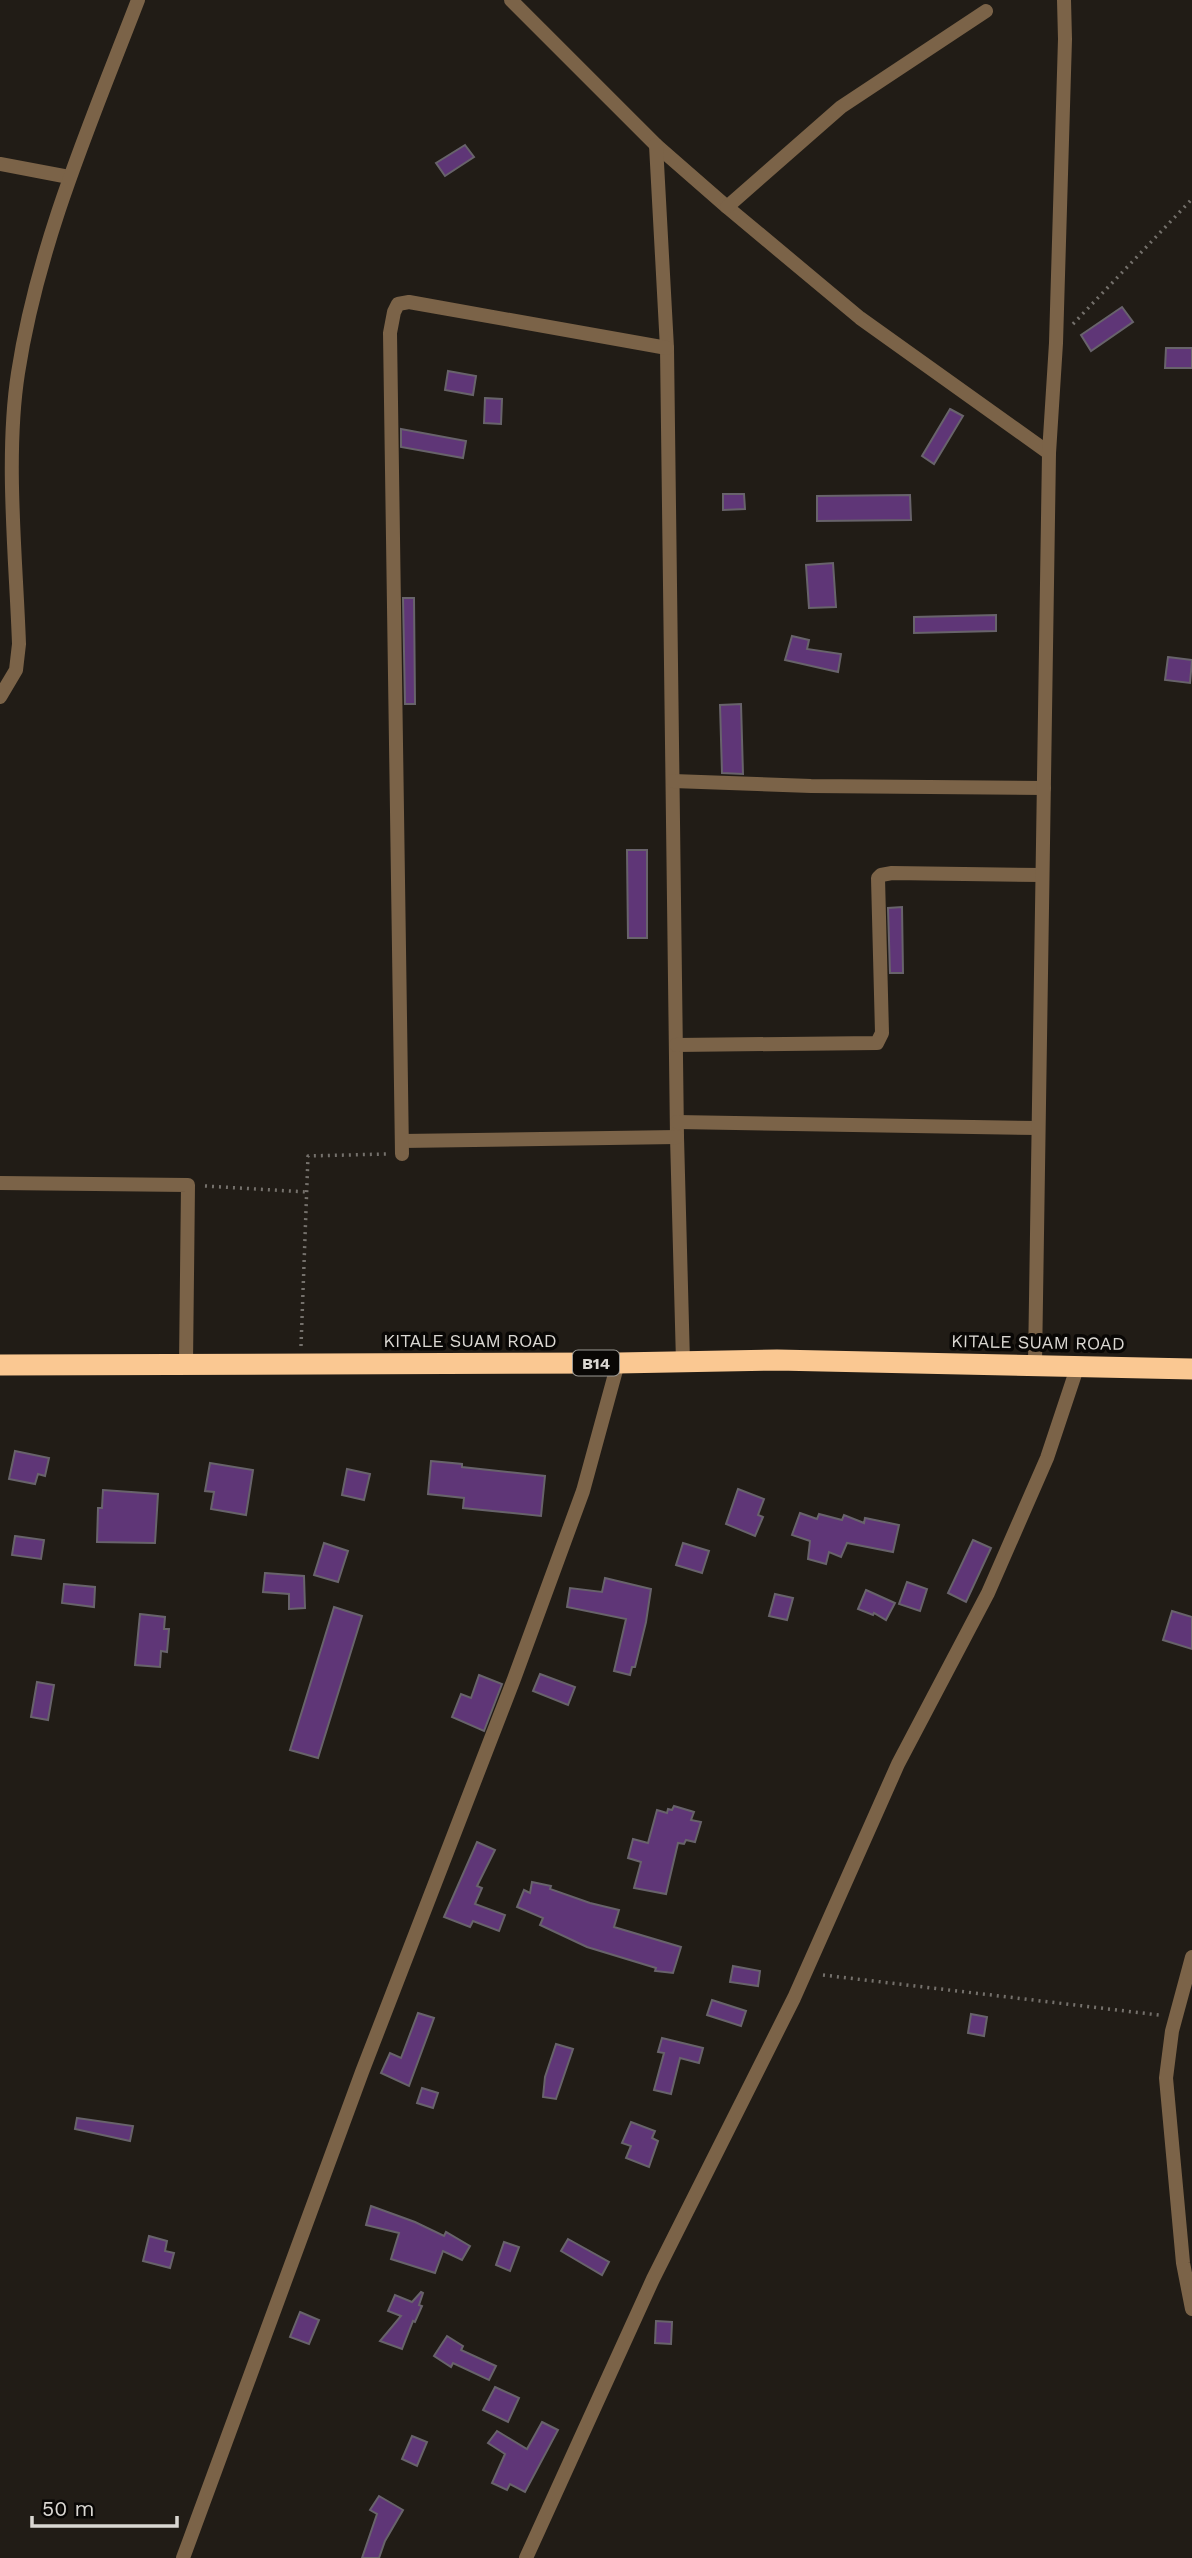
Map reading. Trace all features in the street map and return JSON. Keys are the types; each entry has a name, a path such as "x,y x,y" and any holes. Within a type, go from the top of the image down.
{"highway":[{"name":"KITALE SUAM ROAD","path":"0,1365 777,1360 1192,1369"}],"street":[{"path":"0,697 16,670 19,644 12,456 17,376 33,295 69,177 138,0"},
{"path":"511,0 656,145 727,207 860,318 1049,453"},
{"path":"1035,1364 1049,453 1056,342 1064,0"},
{"path":"727,207 841,107 986,11"},
{"path":"656,145 667,348 677,1130 683,1362"},
{"path":"0,164 69,177"},
{"path":"667,348 410,302 398,304 394,312 390,333 402,1147 677,1130 1038,1128"},
{"path":"673,781 811,786 1044,788"},
{"path":"676,1045 877,1043 881,1040 882,1033 877,878 892,873 1042,875"},
{"path":"0,1183 188,1185 186,1364"},
{"path":"183,2558 362,2072 579,1503 618,1363"},
{"path":"526,2558 653,2279 805,1973 898,1764 988,1593 1047,1458 1077,1365"},
{"path":"1192,1956 1171,2031 1166,2078 1186,2235 1192,2309"}],"path":[{"path":"1056,342 1192,199"},
{"path":"301,1363 308,1156 402,1147"},
{"path":"188,1185 307,1192"},
{"path":"805,1973 1175,2017"}],"building":[{"path":"465,145 474,157 445,176 436,163"},
{"path":"1122,307 1133,322 1091,351 1081,335"},
{"path":"1166,348 1192,348 1192,368 1165,368"},
{"path":"448,371 476,376 473,395 445,390"},
{"path":"485,398 502,399 501,424 484,423"},
{"path":"950,409 963,416 934,464 922,456"},
{"path":"401,429 466,441 463,458 401,447"},
{"path":"723,494 744,494 745,509 723,510"},
{"path":"910,495 911,520 817,521 817,496"},
{"path":"833,563 836,607 809,608 806,565"},
{"path":"403,598 414,598 415,704 405,704"},
{"path":"996,615 996,631 914,633 914,617"},
{"path":"792,636 809,640 807,649 841,654 838,672 785,660"},
{"path":"1168,657 1192,660 1190,683 1165,680"},
{"path":"741,704 743,774 722,773 720,705"},
{"path":"627,850 647,850 647,938 628,938"},
{"path":"902,907 903,973 890,973 888,908"},
{"path":"15,1451 49,1458 45,1476 38,1474 35,1484 9,1479"},
{"path":"431,1461 545,1476 541,1516 463,1508 464,1498 428,1494"},
{"path":"210,1463 253,1470 246,1515 211,1509 214,1492 205,1491"},
{"path":"347,1469 370,1474 364,1500 342,1495"},
{"path":"738,1489 764,1499 758,1515 763,1517 755,1536 726,1524"},
{"path":"103,1490 158,1494 155,1543 97,1542 98,1508 102,1508"},
{"path":"800,1513 817,1519 819,1514 842,1520 844,1515 864,1523 865,1518 899,1525 893,1552 847,1543 841,1557 829,1552 826,1564 808,1559 810,1541 792,1535"},
{"path":"15,1536 44,1540 41,1559 12,1555"},
{"path":"973,1540 991,1548 966,1602 948,1593"},
{"path":"324,1543 348,1551 338,1582 314,1575"},
{"path":"683,1543 709,1551 702,1573 676,1565"},
{"path":"265,1573 304,1576 305,1608 289,1609 289,1594 263,1592"},
{"path":"605,1578 651,1589 646,1622 635,1667 632,1667 630,1675 614,1671 626,1619 567,1607 570,1588 602,1592"},
{"path":"907,1582 927,1589 920,1611 899,1604"},
{"path":"64,1584 95,1587 94,1607 62,1603"},
{"path":"866,1590 895,1603 886,1620 874,1613 873,1615 858,1609"},
{"path":"775,1594 793,1598 787,1620 769,1616"},
{"path":"334,1607 362,1616 318,1758 290,1750"},
{"path":"1172,1611 1192,1617 1192,1649 1163,1640"},
{"path":"140,1614 165,1617 164,1629 169,1629 167,1652 161,1651 160,1667 135,1665"},
{"path":"540,1674 575,1687 568,1705 533,1691"},
{"path":"479,1675 502,1684 484,1731 452,1717 461,1694 471,1698"},
{"path":"37,1682 54,1685 48,1720 31,1717"},
{"path":"674,1806 694,1812 691,1820 701,1822 695,1842 686,1840 684,1844 678,1843 666,1894 634,1888 641,1862 628,1858 633,1839 648,1843 657,1810 667,1813 668,1809 672,1810"},
{"path":"477,1842 495,1850 477,1886 482,1888 475,1904 505,1915 499,1931 473,1921 470,1927 444,1917"},
{"path":"532,1882 551,1886 550,1889 590,1903 619,1910 614,1927 681,1947 673,1973 655,1971 656,1968 587,1947 540,1925 543,1918 517,1907 524,1890 530,1893"},
{"path":"733,1966 760,1971 758,1986 730,1982"},
{"path":"712,2000 746,2011 741,2026 707,2015"},
{"path":"418,2013 434,2018 409,2086 381,2073 390,2053 401,2058"},
{"path":"971,2014 987,2017 984,2036 968,2033"},
{"path":"662,2038 703,2048 699,2063 680,2058 671,2094 654,2090 664,2053 658,2052"},
{"path":"556,2044 573,2049 556,2099 543,2097 545,2077"},
{"path":"422,2088 438,2093 433,2108 417,2103"},
{"path":"77,2118 133,2126 130,2141 75,2129"},
{"path":"631,2122 655,2131 652,2138 658,2141 649,2167 626,2158 631,2146 622,2143"},
{"path":"371,2206 444,2236 446,2232 470,2246 462,2260 443,2251 435,2273 391,2259 399,2233 366,2225"},
{"path":"149,2236 167,2241 165,2251 174,2253 170,2268 143,2261"},
{"path":"568,2239 609,2262 602,2275 561,2251"},
{"path":"504,2242 519,2247 510,2271 496,2265"},
{"path":"423,2293 419,2305 422,2306 402,2349 380,2341 401,2316 388,2311 395,2295 412,2302"},
{"path":"300,2312 319,2320 309,2344 290,2337"},
{"path":"656,2321 672,2322 671,2344 655,2343"},
{"path":"447,2336 463,2346 461,2350 496,2366 489,2380 453,2363 451,2367 434,2356"},
{"path":"495,2387 519,2398 508,2422 483,2410"},
{"path":"542,2422 558,2430 525,2492 510,2484 507,2490 492,2483 505,2454 488,2443 497,2431 527,2449"},
{"path":"412,2436 427,2442 417,2466 402,2459"},
{"path":"379,2496 403,2510 385,2541 379,2558 362,2558 377,2514 370,2510"}]}
